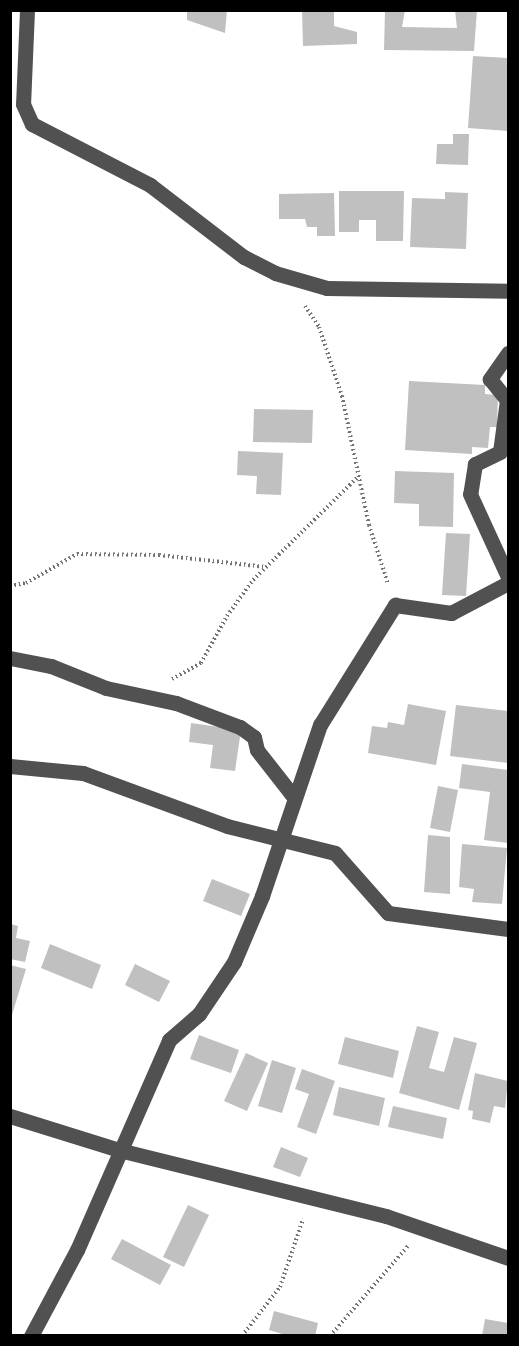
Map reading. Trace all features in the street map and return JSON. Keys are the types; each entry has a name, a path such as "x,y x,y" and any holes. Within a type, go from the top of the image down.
{"street":[{"path":"27,10 22,98 25,115 32,124 150,185 244,257 275,273 327,288 508,291"},
{"path":"508,353 490,379 507,400 500,452 475,464 470,494 508,577"},
{"path":"31,1335 77,1250 169,1040 199,1014 234,962 262,896 278,839 320,725 395,605 451,613 508,583"},
{"path":"10,658 51,666 106,688 176,703 240,727 254,737 257,750 293,796"},
{"path":"10,766 83,773 216,822 335,853 388,913 508,929"},
{"path":"10,1116 119,1150 313,1196 423,1229 508,1258"}],"path":[{"path":"302,303 319,327 342,396 369,525 395,605"},
{"path":"139,695 201,663 227,616 266,567 359,476"},
{"path":"10,586 26,584 77,555 159,555 266,567"},
{"path":"242,1335 280,1287 313,1196"},
{"path":"330,1335 423,1229"}],"building":[{"path":"187,10 227,10 225,33 187,20"},
{"path":"302,10 334,10 334,26 357,32 357,44 303,46"},
{"path":"385,10 405,10 402,27 457,28 455,10 477,10 474,51 384,50"},
{"path":"473,56 508,58 508,131 468,128"},
{"path":"453,134 469,134 468,165 436,164 437,144 453,144"},
{"path":"339,191 404,191 403,241 376,241 376,220 359,220 359,232 339,232"},
{"path":"445,192 468,193 466,249 410,247 412,198 445,199"},
{"path":"334,193 335,236 317,236 317,227 307,227 305,219 279,219 279,194"},
{"path":"409,381 485,385 485,394 498,395 497,427 490,427 488,448 472,447 472,454 405,450"},
{"path":"254,409 313,410 312,443 253,442"},
{"path":"238,451 283,453 281,495 256,494 257,476 237,475"},
{"path":"395,471 454,473 453,527 419,526 419,504 394,503"},
{"path":"446,533 470,534 466,596 442,595"},
{"path":"408,704 446,711 436,765 368,753 372,726 387,728 388,722 404,725"},
{"path":"456,705 508,711 508,763 450,756"},
{"path":"191,723 241,730 235,771 210,768 213,745 189,742"},
{"path":"462,764 508,770 508,843 484,840 490,792 459,788"},
{"path":"438,786 458,790 450,832 430,828"},
{"path":"428,835 450,837 450,894 424,892"},
{"path":"462,844 507,848 502,904 472,902 474,889 459,887"},
{"path":"212,879 250,894 241,916 203,901"},
{"path":"10,924 18,926 16,938 30,941 25,962 10,959"},
{"path":"50,944 101,965 92,989 41,968"},
{"path":"135,964 170,981 159,1002 125,985"},
{"path":"10,965 26,969 11,1018 10,1018"},
{"path":"417,1026 439,1032 429,1068 444,1072 454,1037 477,1043 459,1110 399,1093"},
{"path":"199,1035 239,1050 231,1073 190,1059"},
{"path":"345,1037 399,1051 393,1078 338,1064"},
{"path":"246,1053 268,1063 247,1111 224,1101"},
{"path":"272,1060 296,1068 282,1113 258,1106"},
{"path":"302,1069 335,1081 316,1134 297,1127 309,1094 295,1089"},
{"path":"475,1073 508,1081 505,1108 494,1106 490,1123 472,1119 473,1111 468,1110"},
{"path":"339,1087 385,1098 379,1126 333,1115"},
{"path":"393,1106 447,1118 443,1139 388,1127"},
{"path":"281,1147 308,1158 300,1177 273,1167"},
{"path":"188,1205 209,1215 184,1267 163,1257"},
{"path":"122,1239 171,1265 160,1285 111,1259"},
{"path":"274,1311 318,1323 315,1336 289,1336 269,1330"},
{"path":"485,1319 508,1323 508,1336 482,1336"}]}
